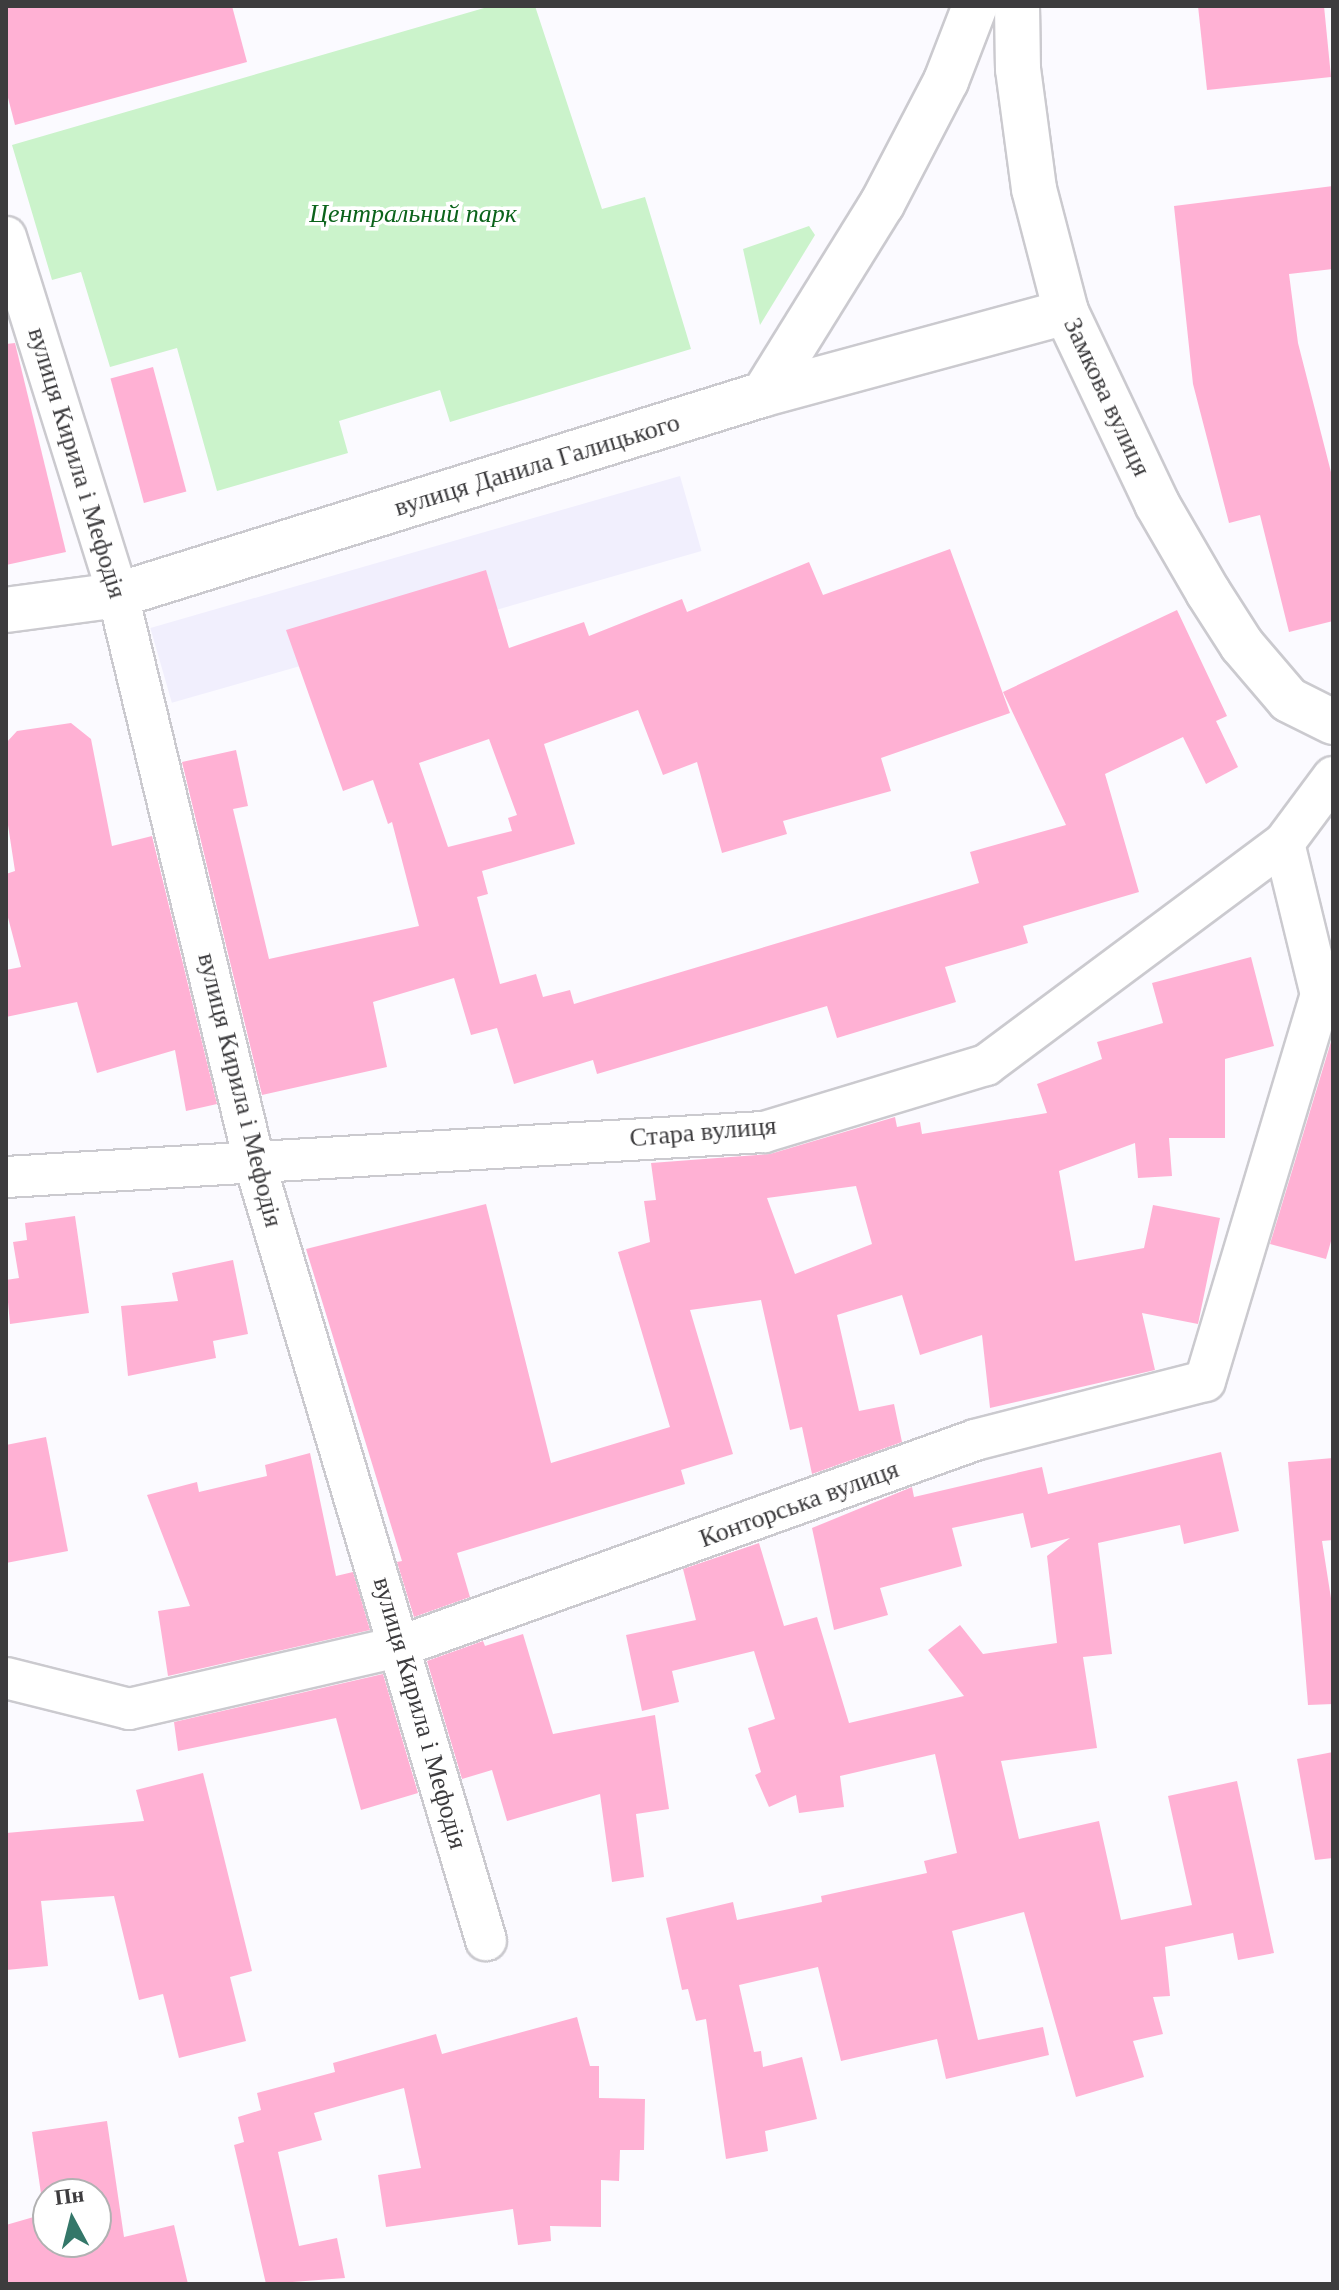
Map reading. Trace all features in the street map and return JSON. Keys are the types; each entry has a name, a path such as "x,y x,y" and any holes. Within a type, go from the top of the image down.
{"main road":[{"path":"764,394 882,204 946,81 975,6"},
{"name":"Замкова вулиця","path":"1017,6 1018,69 1034,189 1066,312 1157,504 1242,645 1289,700 1333,722"},
{"name":"вулиця Данила Галицького","path":"6,610 118,595 764,394 1066,312"}],"street":[{"name":"вулиця Кирила і Мефодія","path":"6,237 118,595 254,1161 401,1646 486,1940"},
{"name":"Стара вулиця","path":"6,1177 764,1132 986,1065 1284,843 1333,777"},
{"path":"1284,843 1327,1000"},
{"name":"Конторська вулиця","path":"6,1678 129,1709 401,1646 975,1440 1205,1381 1327,1000"}],"shaded area":[{"path":"680,476 701,551 172,703 150,628"}],"green space":[{"name":"Центральний парк","path":"491,6 535,6 602,209 645,197 691,349 450,422 440,390 339,421 348,453 217,491 177,348 110,367 81,272 52,280 12,145"},
{"path":"809,226 815,235 760,325 743,249"}],"building":[{"path":"6,6 232,6 247,62 15,125 6,90"},
{"path":"1198,6 1324,6 1331,77 1207,90"},
{"path":"1333,186 1333,269 1289,274 1298,343 1333,480 1333,621 1289,632 1260,515 1229,523 1193,384 1174,206"},
{"path":"15,343 66,552 6,565 6,344"},
{"path":"153,367 186,492 144,503 110,378"},
{"path":"950,549 1010,713 881,758 891,791 783,821 787,834 722,853 697,762 663,775 638,710 544,744 575,844 482,871 488,894 477,897 500,984 536,974 543,997 570,990 574,1004 979,883 970,852 1066,825 1003,692 1177,610 1227,716 1216,721 1238,767 1206,784 1183,737 1105,774 1139,892 1023,926 1028,943 945,967 956,1002 837,1038 827,1006 597,1074 593,1060 514,1084 497,1028 471,1035 454,978 373,1002 387,1067 262,1095 182,762 236,750 248,806 233,809 269,959 419,926 392,822 388,824 373,780 343,791 286,630 486,570 509,648 584,622 589,636 682,599 687,612 809,562 823,595","holes":["489,739 517,815 508,818 512,831 448,847 419,763"]},
{"path":"71,723 91,739 112,846 152,836 217,1104 186,1111 175,1050 97,1073 77,1002 6,1017 6,970 21,967 6,910 6,874 15,871 6,812 6,743 17,731"},
{"path":"1251,957 1274,1046 1225,1059 1225,1138 1169,1138 1172,1176 1138,1178 1135,1143 1059,1171 1075,1261 1144,1248 1153,1205 1220,1218 1198,1324 1142,1313 1155,1370 990,1408 982,1335 920,1355 902,1295 837,1315 859,1411 894,1404 902,1442 812,1474 802,1427 790,1430 761,1300 690,1310 733,1454 681,1470 685,1484 457,1553 470,1597 414,1617 397,1562 402,1561 306,1249 486,1204 551,1463 670,1427 618,1252 650,1242 644,1201 656,1200 651,1163 770,1154 895,1117 897,1127 920,1122 922,1134 1047,1113 1037,1084 1102,1059 1097,1042 1163,1023 1152,983","holes":["856,1186 872,1244 795,1274 767,1198"]},
{"path":"1333,1035 1333,1234 1326,1259 1270,1244"},
{"path":"75,1216 89,1313 10,1324 6,1280 19,1278 13,1242 27,1240 25,1223"},
{"path":"233,1260 248,1334 213,1341 216,1358 128,1376 121,1306 178,1301 172,1273"},
{"path":"46,1437 68,1551 6,1563 6,1445"},
{"path":"1221,1452 1239,1531 1184,1544 1180,1525 1098,1543 1112,1654 1083,1657 1097,1748 1001,1761 1019,1839 1099,1821 1121,1920 1192,1905 1168,1796 1237,1781 1274,1953 1238,1960 1233,1933 1165,1947 1170,1996 1153,1997 1163,2034 1133,2041 1144,2077 1076,2097 1024,1912 952,1931 978,2040 1043,2027 1049,2055 946,2079 937,2039 841,2061 818,1967 739,1985 754,2052 761,2051 763,2067 802,2057 817,2119 765,2131 768,2151 726,2159 706,2019 696,2021 688,1989 682,1990 666,1918 733,1902 737,1920 822,1902 821,1896 927,1873 924,1861 957,1853 935,1754 840,1776 844,1807 799,1813 796,1795 769,1807 755,1775 761,1772 748,1728 775,1719 754,1651 672,1671 679,1702 642,1711 626,1635 696,1620 683,1569 759,1543 784,1626 817,1617 849,1723 964,1696 928,1650 960,1625 983,1654 1057,1643 1047,1556 1070,1538 1031,1548 1023,1513 952,1528 962,1566 880,1588 888,1615 834,1630 812,1528 912,1487 914,1497 1042,1467 1048,1494"},
{"path":"310,1453 336,1576 353,1572 370,1630 168,1676 158,1611 190,1606 147,1495 197,1482 199,1492 267,1476 265,1465"},
{"path":"1333,1458 1333,1540 1322,1541 1333,1611 1333,1704 1308,1705 1288,1462"},
{"path":"523,1634 553,1734 655,1715 669,1809 636,1814 644,1877 612,1882 600,1794 507,1821 492,1770 462,1779 427,1661 483,1641 485,1646"},
{"path":"383,1674 418,1793 361,1810 336,1718 178,1751 174,1722"},
{"path":"1333,1752 1333,1858 1315,1860 1297,1759"},
{"path":"203,1773 252,1971 230,1977 246,2041 179,2058 163,1994 139,2000 114,1896 41,1901 48,1966 6,1970 6,1833 144,1821 136,1790"},
{"path":"577,2017 590,2066 599,2066 599,2098 645,2099 644,2150 620,2150 619,2181 601,2180 601,2227 550,2226 551,2241 518,2245 513,2209 386,2227 378,2175 421,2168 404,2088 314,2113 322,2140 278,2152 299,2246 337,2238 345,2278 266,2284 234,2145 244,2142 238,2117 261,2110 257,2093 335,2072 333,2063 436,2034 442,2054"},
{"path":"107,2121 124,2237 174,2225 188,2284 6,2284 6,2225 32,2217 32,2258 112,2258 112,2178 39,2178 32,2132"}]}
